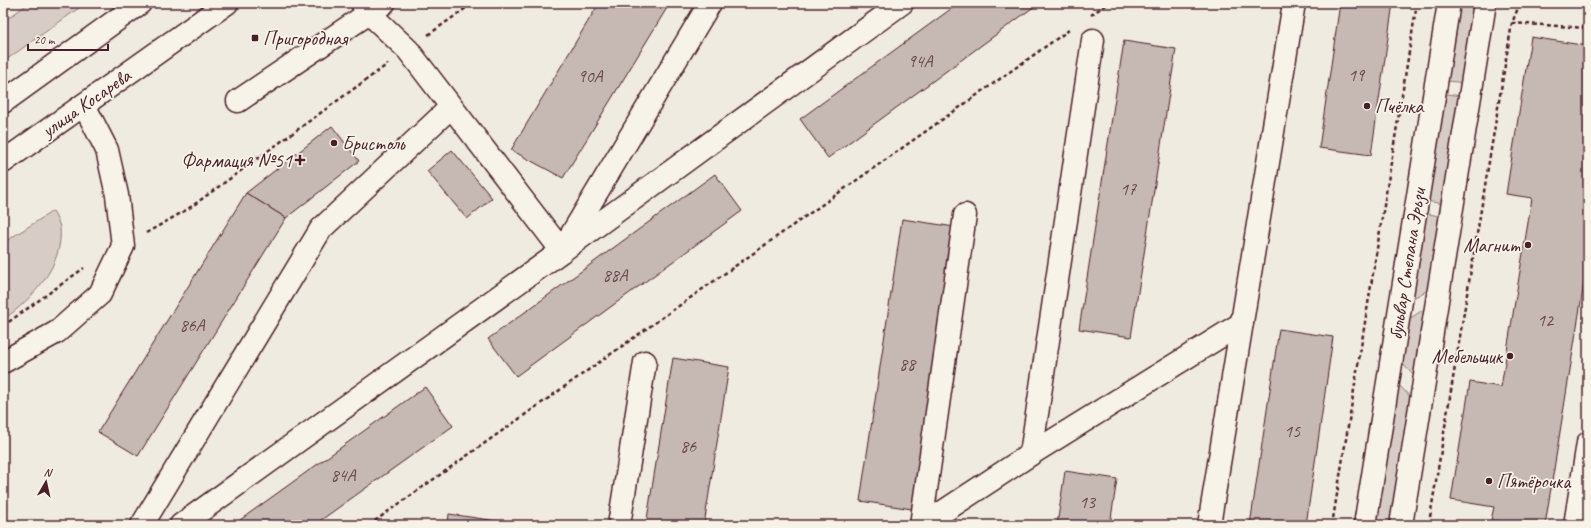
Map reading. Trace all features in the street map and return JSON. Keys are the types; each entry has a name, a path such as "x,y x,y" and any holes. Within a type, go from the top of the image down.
{"street":[{"path":"3,102 140,3"},
{"name":"улица Косарева","path":"3,162 227,3"},
{"path":"562,251 710,3"},
{"path":"182,525 562,251 902,3"},
{"path":"1209,525 1294,3"},
{"name":"бульвар Степана Эрьзи","path":"1365,525 1450,3"},
{"name":"бульвар Степана Эрьзи","path":"1401,525 1485,3"},
{"path":"238,101 372,6 408,50 562,251"},
{"path":"1031,454 1093,40"},
{"path":"3,362 57,332 100,294 123,246 117,195 107,150 84,105"},
{"path":"142,525 321,229 451,107"},
{"path":"922,525 965,215"},
{"path":"922,525 1031,454 1242,323"},
{"path":"619,525 645,362"},
{"path":"1575,525 1588,443"}],"path":[{"path":"188,208 472,3"},
{"path":"1088,17 1108,3"},
{"path":"1332,525 1418,3"},
{"path":"1428,525 1512,23 1520,3"},
{"path":"1512,23 1588,28"},
{"path":"369,525 1075,26"}],"shaded area":[{"path":"29,3 86,3 3,62 3,22"},
{"path":"1460,3 1478,3 1465,83 1447,81"},
{"path":"1446,94 1462,96 1443,204 1427,201"},
{"path":"53,211 60,227 60,241 57,255 44,280 35,292 14,312 3,320 3,243"},
{"path":"1425,213 1443,217 1432,288 1411,299"},
{"path":"1429,306 1418,380 1402,363 1409,319"},
{"path":"1398,384 1416,403 1396,525 1375,525"}],"building":[{"path":"599,3 670,3 563,178 511,150"},
{"path":"959,3 1039,3 828,158 800,119"},
{"path":"1340,3 1393,3 1371,155 1319,148"},
{"path":"1531,37 1588,46 1588,258 1545,525 1521,525 1491,520 1494,507 1451,500 1470,382 1501,387 1532,198 1506,194"},
{"path":"1124,41 1176,49 1131,337 1079,329"},
{"path":"332,126 359,161 286,218 246,193"},
{"path":"452,150 492,198 467,219 427,171"},
{"path":"715,174 742,211 516,376 488,339"},
{"path":"246,193 286,218 138,456 98,432"},
{"path":"902,219 955,227 912,509 860,501"},
{"path":"1279,329 1333,337 1306,525 1250,525"},
{"path":"673,358 729,367 704,525 646,525"},
{"path":"425,387 453,426 314,525 233,525"},
{"path":"1065,471 1117,479 1110,525 1057,525"},
{"path":"449,514 504,522 504,525 448,525"}],"place":[{"name":"Пригородная","path":"255,38"},
{"name":"Пчёлка","path":"1367,106"},
{"name":"Бристоль","path":"334,143"},
{"name":"Фармация №51","path":"300,160"},
{"name":"Магнит","path":"1528,245"},
{"name":"Мебельщик","path":"1510,356"},
{"name":"Пятёрочка","path":"1489,481"}]}
